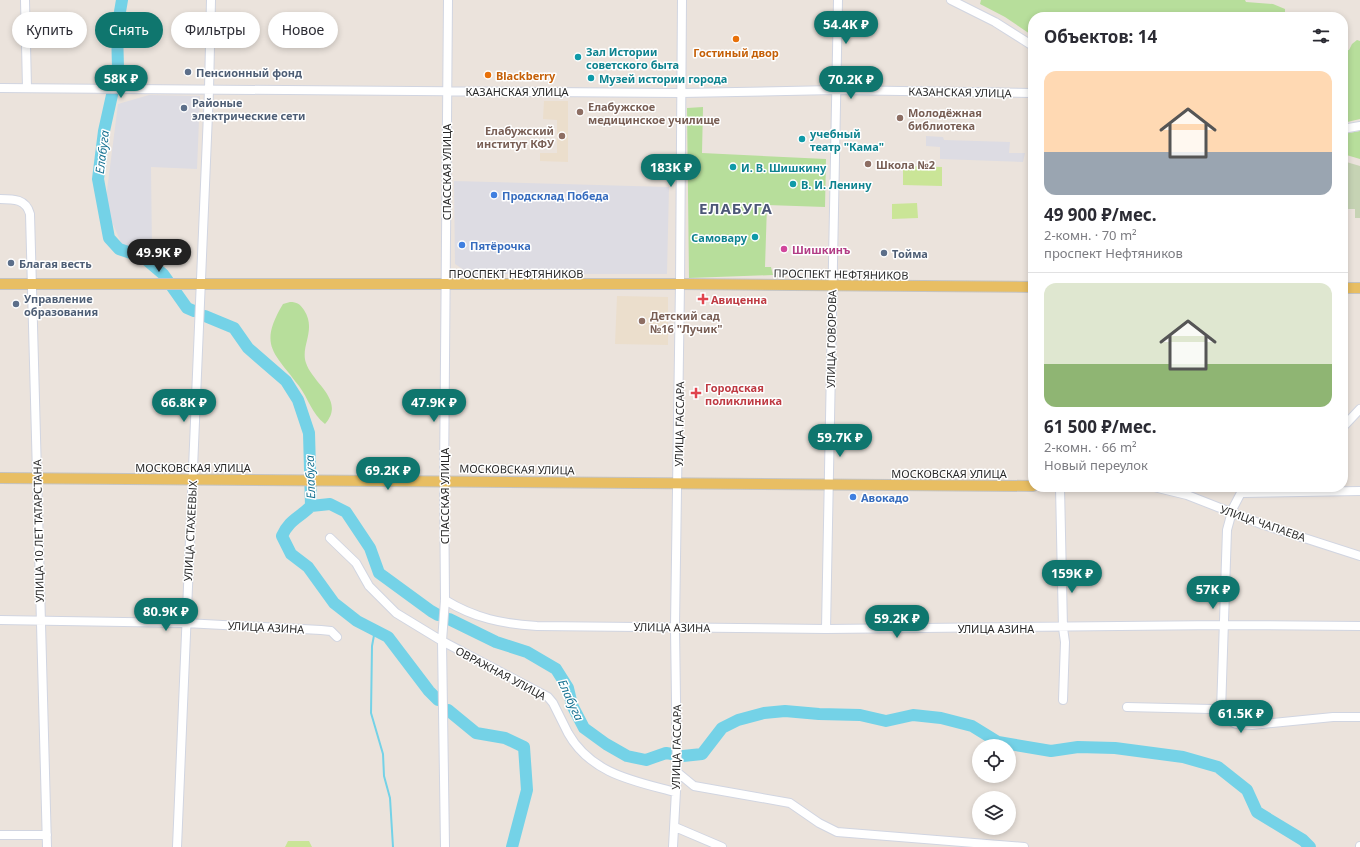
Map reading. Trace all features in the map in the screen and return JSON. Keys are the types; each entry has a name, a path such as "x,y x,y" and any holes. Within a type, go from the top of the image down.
{"main road":[{"name":"ПРОСПЕКТ НЕФТЯНИКОВ","path":"0,284 680,284 1028,287"},
{"path":"1348,288 1360,288"},
{"name":"МОСКОВСКАЯ УЛИЦА","path":"0,478 444,480 1028,486"}],"street":[{"path":"25,0 26,88"},
{"name":"УЛИЦА СТАХЕЕВЫХ","path":"177,847 185,623 209,90 211,0"},
{"name":"СПАССКАЯ УЛИЦА","path":"443,846 442,641 445,600 444,480 448,0"},
{"name":"УЛИЦА ГАССАРА","path":"674,847 677,772 675,627 678,483 682,0"},
{"name":"УЛИЦА ГОВОРОВА","path":"826,629 835,90 838,0"},
{"path":"951,0 995,22 1028,43"},
{"name":"КАЗАНСКАЯ УЛИЦА","path":"0,88 681,93 835,90 1028,93"},
{"path":"1348,128 1360,126"},
{"name":"УЛИЦА 10 ЛЕТ ТАТАРСТАНА","path":"0,199 20,200 27,206 30,214 47,847"},
{"path":"1348,422 1360,409"},
{"path":"1348,491 1360,491"},
{"path":"1060,492 1062,628 1065,642 1063,700"},
{"name":"УЛИЦА ЧАПАЕВА","path":"1176,492 1231,514 1360,556"},
{"path":"1242,492 1231,514 1226,530 1221,711 1228,720 1236,724 1252,725 1333,717 1360,717"},
{"name":"ОВРАЖНАЯ УЛИЦА","path":"330,538 356,563 370,586 396,613 442,641 548,697 553,703 576,745 596,765 623,778 676,792"},
{"name":"УЛИЦА АЗИНА","path":"445,600 461,610 504,624 536,626 826,629 1062,628 1223,625 1360,626"},
{"name":"УЛИЦА АЗИНА","path":"0,620 185,623 321,630 331,631 337,637"},
{"path":"1127,707 1211,709 1221,711"},
{"path":"677,772 694,786 790,803 819,824 837,832 1024,847"},
{"path":"675,827 722,847"},
{"path":"0,835 47,835"}],"shaded area":[{"path":"149,95 200,96 197,169 151,167 152,252 123,247 105,206 118,104"},
{"name":"Елабужский институт КФУ","path":"544,101 568,101 568,162 540,161 540,153 557,153 557,120 543,119"},
{"path":"926,136 943,137 944,140 1010,142 1009,153 1025,153 1023,162 940,159 940,147 926,146"},
{"path":"454,181 669,187 667,274 470,274 455,264"},
{"name":"Детский сад №16 \"Лучик\"","path":"617,296 668,297 668,345 615,344"}],"green space":[{"path":"981,0 1245,0 1246,2 1273,4 1285,9 1285,12 1028,12 1028,33 1005,17 980,4"},
{"path":"1357,40 1360,41 1360,119 1348,122 1348,50"},
{"path":"703,107 702,153 826,159 825,207 767,205 765,267 771,267 773,275 689,278 687,108"},
{"path":"1360,131 1360,159 1348,155 1348,133"},
{"path":"1348,162 1360,166 1360,218 1355,218 1355,209 1348,209"},
{"path":"903,166 942,167 942,186 903,185"},
{"path":"917,203 918,218 892,219 892,204"},
{"path":"290,302 300,305 308,317 309,331 305,350 306,363 310,371 326,392 332,407 325,424 310,406 302,391 276,356 272,348 270,339 275,318 283,304"},
{"path":"288,841 309,841 312,847 285,847"}],"waterway":[{"name":"Елабуга","path":"122,0 117,29 118,68 104,131 98,179 109,238 119,249 143,257 163,274 187,308 194,311"},
{"name":"Елабуга","path":"205,316 234,328 248,348 286,381 298,400 309,433 311,506 288,526 282,536 291,554 308,567 334,603 357,621 388,637 429,691 438,700"},
{"path":"311,506 330,504 346,512 370,548 379,573 438,615"},
{"name":"Елабуга","path":"449,619 496,642 527,652 556,669 568,688 572,705 584,728 606,744 627,756 646,760 666,753 672,754"},
{"path":"375,630 372,646 371,713 383,754 384,776 390,798 393,847"},
{"name":"Елабуга","path":"448,710 476,733 505,738 524,747 527,790 512,847"},
{"path":"683,756 702,754 722,728 738,720 764,713 785,711 860,715 886,721 913,715 941,718 972,726 998,742 1051,751 1078,747 1115,748 1183,757 1218,767 1247,790 1257,812 1303,840 1310,847"}],"place":[{"name":"Гостиный двор","path":"736,39"},
{"name":"Зал Истории советского быта","path":"578,57"},
{"name":"Пенсионный фонд","path":"188,72"},
{"name":"Blackberry","path":"488,75"},
{"name":"Музей истории города","path":"591,78"},
{"name":"Районые электрические сети","path":"184,108"},
{"name":"Елабужское медицинское училище","path":"580,112"},
{"name":"Молодёжная библиотека","path":"900,118"},
{"name":"Елабужский институт КФУ","path":"562,136"},
{"name":"учебный театр \"Кама\"","path":"802,139"},
{"name":"Школа №2","path":"868,164"},
{"name":"И. В. Шишкину","path":"733,167"},
{"name":"В. И. Ленину","path":"793,184"},
{"name":"Продсклад Победа","path":"494,195"},
{"name":"Самовару","path":"755,237"},
{"name":"Пятёрочка","path":"462,245"},
{"name":"Шишкинъ","path":"784,249"},
{"name":"Тойма","path":"884,253"},
{"name":"Благая весть","path":"11,263"},
{"name":"Авиценна","path":"703,299"},
{"name":"Управление образования","path":"16,304"},
{"name":"Детский сад №16 \"Лучик\"","path":"642,321"},
{"name":"Городская поликлиника","path":"696,393"},
{"name":"Авокадо","path":"853,497"}],"district":[{"name":"ЕЛАБУГА","path":"736,208"}]}
